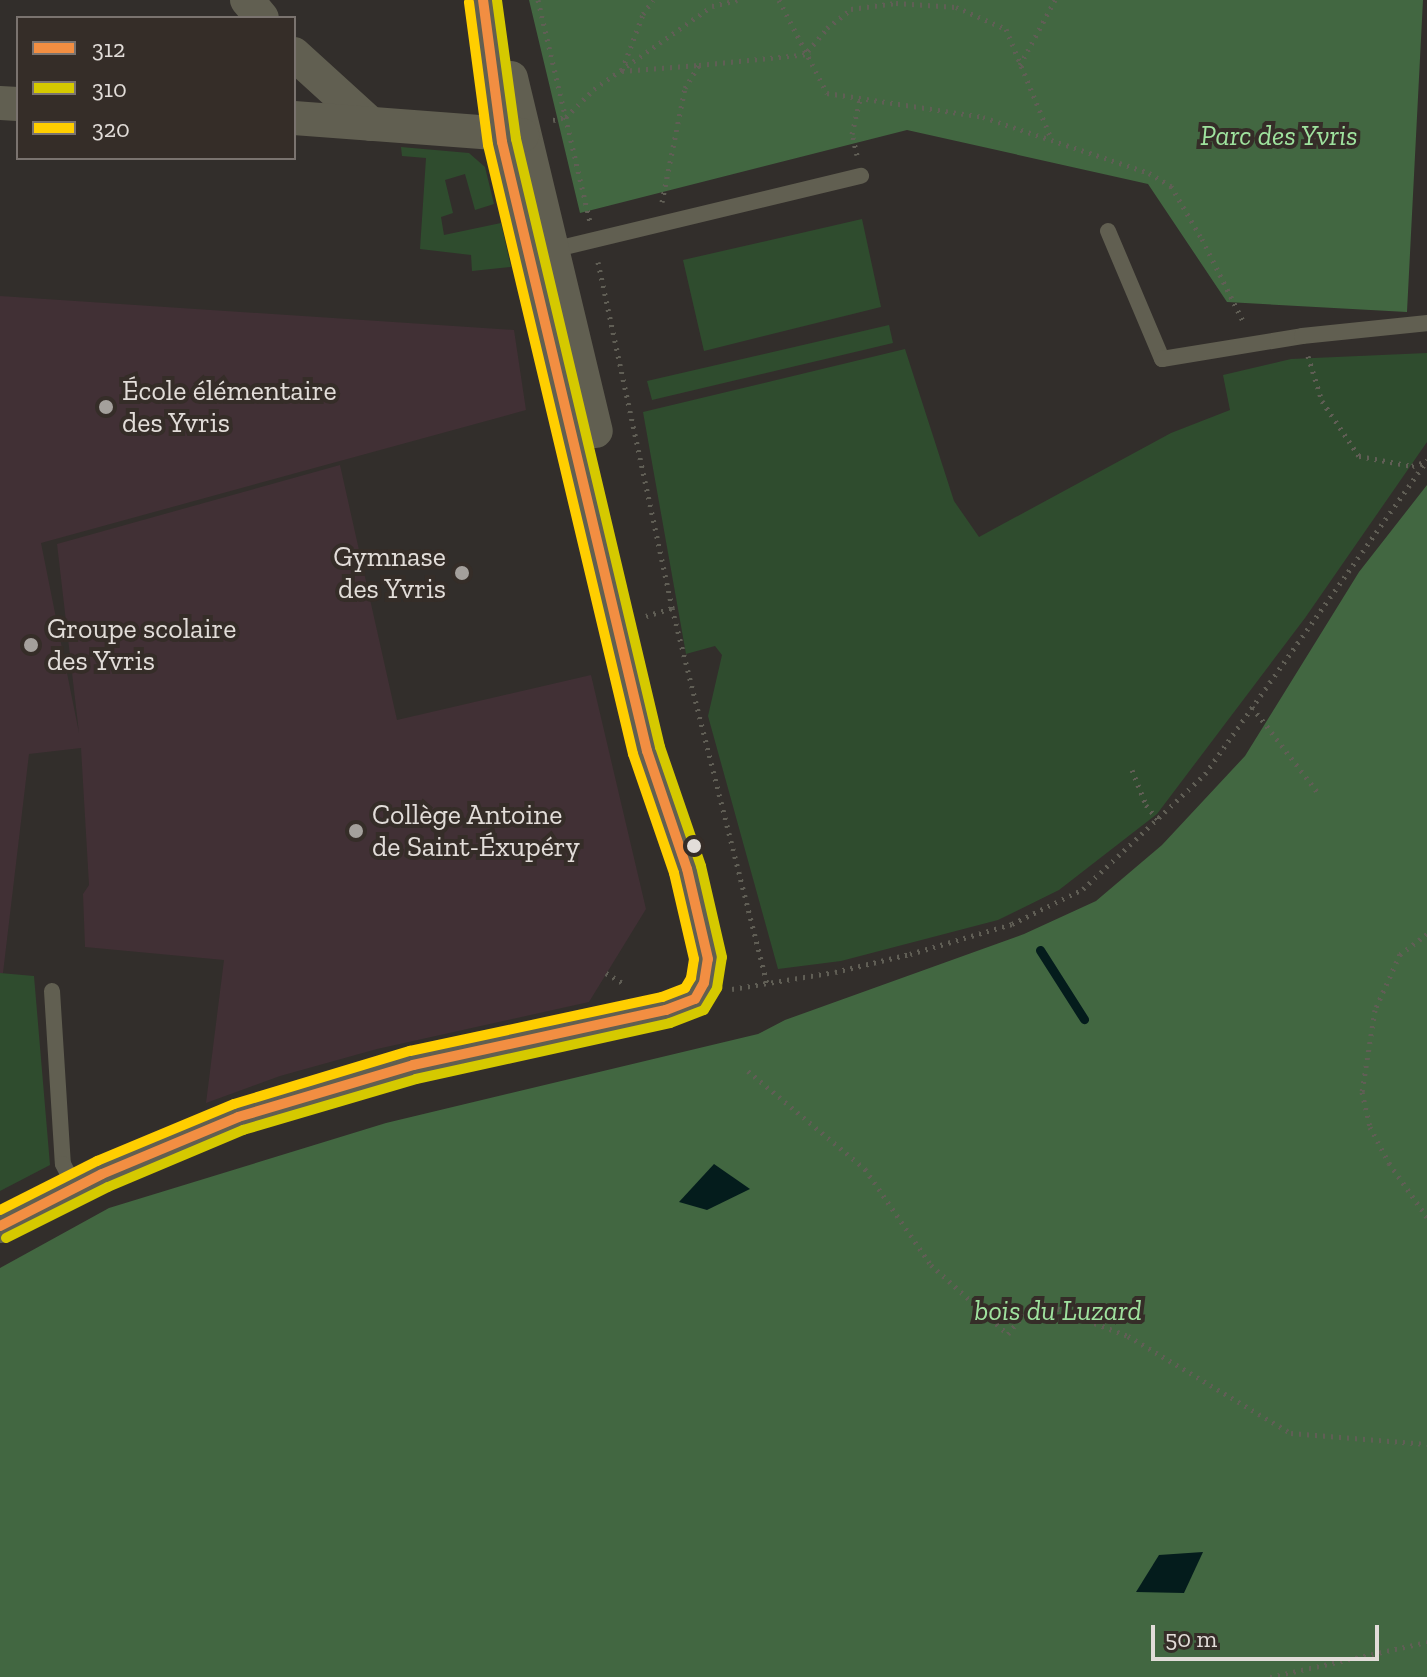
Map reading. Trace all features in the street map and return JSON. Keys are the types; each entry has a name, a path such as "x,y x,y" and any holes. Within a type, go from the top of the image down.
{"street":[{"path":"247,0 260,16"},
{"path":"483,0 543,252 670,744 674,822"},
{"path":"489,0 514,134"},
{"path":"296,56 371,124"},
{"path":"296,118 514,134"},
{"path":"0,1226 75,1188 238,1117 333,1087 508,1041 666,1010 695,999 704,983 708,959 674,822 647,751 543,252"}],"lane":[{"path":"543,252 861,176"},
{"path":"1108,231 1162,359 1302,336 1427,323"},
{"path":"52,991 63,1164 75,1188"}],"path":[{"path":"538,0 594,240 672,608 767,984"},
{"path":"621,71 643,14 653,0"},
{"path":"566,117 594,89 712,6 737,0"},
{"path":"779,0 827,93 983,117 1050,137 1149,173 1171,186 1202,239 1254,344"},
{"path":"1020,65 1055,0"},
{"path":"621,71 809,53 827,28 851,9 896,3 956,7 1006,29 1050,137"},
{"path":"657,223 685,88 699,65"},
{"path":"860,100 852,134 861,176"},
{"path":"1302,336 1322,401 1359,456 1412,466 1427,461"},
{"path":"704,983 737,990 910,954 1012,924 1083,889 1205,774 1427,461"},
{"path":"638,618 672,608"},
{"path":"1252,707 1319,794"},
{"path":"1132,770 1146,805 1158,820"},
{"path":"1427,934 1400,954 1375,1010 1362,1092 1370,1127 1389,1163 1427,1217"},
{"path":"748,1071 865,1169 931,1265 1008,1334 1035,1300 1128,1336 1291,1433 1427,1444"},
{"path":"1270,1677 1427,1642"}],"shaded area":[{"name":"Collège Antoine de Saint-Éxupéry","path":"0,296 514,330 526,410 41,543 79,733 57,544 340,465 397,720 591,675 646,909 589,1002 377,1049 280,1076 206,1103 224,960 85,947 83,894 89,885 81,748 29,754 3,973 0,973"}],"green space":[{"name":"Parc des Yvris","path":"529,0 1423,0 1407,312 1227,302 1148,184 907,130 580,213"},
{"path":"401,147 469,153 485,167 494,204 475,210 465,174 445,180 453,213 441,217 444,235 501,223 511,267 472,271 471,255 420,249 426,158 402,156"},
{"path":"862,219 881,307 704,351 683,260"},
{"path":"889,325 893,343 652,400 647,381"},
{"path":"905,349 954,501 979,537 1171,433 1230,410 1223,375 1291,359 1427,353 1427,442 1305,618 1157,814 1059,890 998,920 841,961 778,969 708,716 722,655 715,646 686,654 643,412"},
{"name":"bois du Luzard","path":"1427,485 1427,1677 0,1677 0,1268 109,1208 386,1123 758,1034 785,1020 1024,934 1096,901 1162,845 1245,756 1359,572"},
{"path":"0,973 34,976 50,1165 0,1191"}],"water":[{"path":"714,1164 750,1189 707,1210 679,1202"},
{"path":"1203,1552 1184,1593 1136,1592 1159,1555"}],"waterway":[{"path":"1040,950 1084,1019"}],"transit line":[{"name":"312","path":"0,1226 102,1174 238,1117 413,1065 666,1010 695,999 704,983 708,959 687,869 647,751 502,142 483,0"},
{"name":"310","path":"6,1238 108,1187 243,1130 416,1079 670,1023 704,1010 717,988 722,957 701,866 660,747 516,139 497,0"},
{"name":"320","path":"0,1210 97,1161 234,1104 410,1051 662,997 685,988 691,978 694,959 674,873 633,754 488,145 469,2"}],"place":[{"name":"École élémentaire des Yvris","path":"106,407"},
{"name":"Gymnase des Yvris","path":"462,573"},
{"name":"Groupe scolaire des Yvris","path":"31,645"},
{"name":"Collège Antoine de Saint-Éxupéry","path":"356,831"}]}
